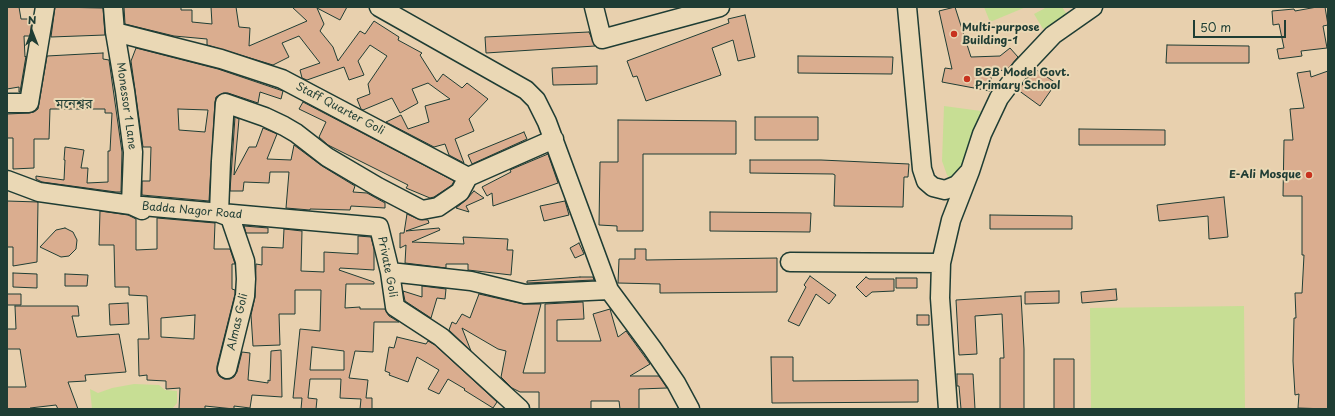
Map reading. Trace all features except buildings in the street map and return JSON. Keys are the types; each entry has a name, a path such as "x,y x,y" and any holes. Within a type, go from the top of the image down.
{"street":[{"path":"7,103 29,103 45,7"},
{"name":"Monessor 1 Lane","path":"113,7 115,32 133,152 138,208"},
{"path":"379,7 526,90 536,100 554,138 609,290 652,348 676,384 690,409"},
{"path":"594,7 602,39 720,7"},
{"path":"907,7 914,67 922,169 926,181 933,187 945,190 957,185 970,171"},
{"path":"948,409 940,298 940,263 951,220 970,171 982,134 999,98 1022,69 1053,35 1093,7"},
{"name":"Staff Quarter Goli","path":"115,32 221,59 282,79 468,177"},
{"path":"219,213 225,103 265,117 287,128 296,133 327,157 378,187 422,210 438,207 460,192 468,177 554,138"},
{"name":"Badda Nagor Road","path":"7,180 39,192 138,208 219,213 379,227"},
{"name":"Almas Goli","path":"219,213 230,218 245,261 245,296 227,369"},
{"name":"Private Goli","path":"379,227 390,272 394,307 441,337 520,409"},
{"path":"790,262 940,263"},
{"path":"390,272 471,281 525,294 609,290"}],"green space":[{"path":"984,7 1026,7 990,22"},
{"path":"1047,7 1062,7 1068,16 1043,29 1034,14"},
{"path":"944,106 981,111 970,159 953,181 947,175 942,161"},
{"path":"1244,306 1245,409 1091,409 1090,308"},
{"path":"134,384 159,385 165,390 177,391 177,403 172,409 92,409 90,389 98,393 112,388"}],"place":[{"name":"Multi-purpose Building-1","path":"954,34"},
{"name":"BGB Model Govt. Primary School","path":"967,79"},
{"name":"E-Ali Mosque","path":"1309,175"}],"district":[{"name":"মনেশ্বর","path":"74,104"}]}
